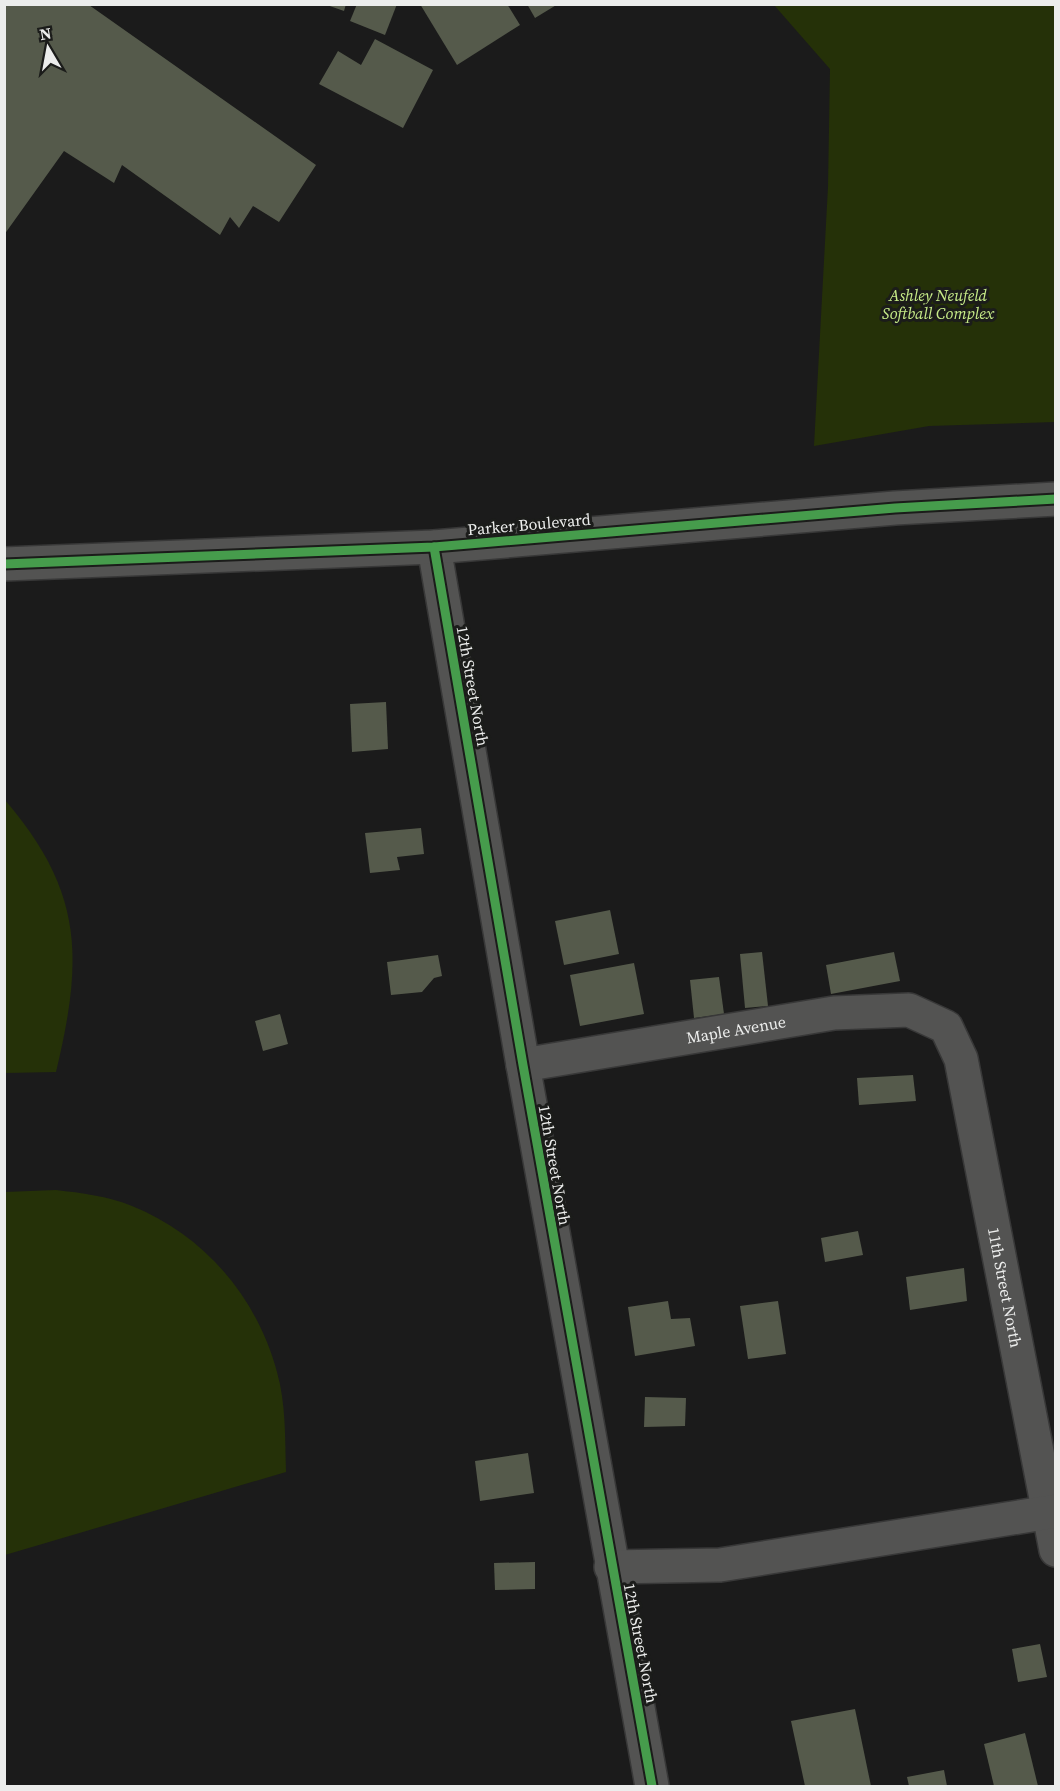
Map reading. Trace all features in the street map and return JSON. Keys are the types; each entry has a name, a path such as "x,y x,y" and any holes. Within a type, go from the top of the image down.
{"street":[{"name":"Parker Boulevard","path":"4,564 434,547 883,509 1056,499"},
{"name":"12th Street North","path":"434,547 611,1567 652,1786"},
{"name":"Maple Avenue","path":"523,1065 834,1013 909,1010 946,1027"},
{"name":"11th Street North","path":"946,1027 961,1059 1052,1511 1056,1550"},
{"path":"611,1567 720,1565 1052,1511"}],"green space":[{"name":"Ashley Neufeld Softball Complex","path":"774,5 1055,5 1055,422 929,426 814,446 828,187 830,69"},
{"path":"5,800 31,833 50,865 63,897 70,928 73,961 71,995 56,1072 5,1073"},
{"path":"56,1190 114,1200 158,1218 204,1251 224,1272 256,1318 277,1372 284,1409 286,1472 5,1555 5,1192"}],"building":[{"path":"324,4 346,4 344,11"},
{"path":"357,4 397,4 385,35 350,21"},
{"path":"420,4 507,4 520,25 457,65"},
{"path":"527,4 558,4 535,18"},
{"path":"4,5 89,5 316,165 279,222 253,206 239,228 230,217 220,235 122,165 114,183 64,151 4,235"},
{"path":"375,39 433,70 403,128 319,84 338,51 361,65"},
{"path":"386,702 388,749 352,752 350,704"},
{"path":"421,828 424,854 397,857 400,870 370,873 365,833"},
{"path":"610,910 619,954 564,965 555,921"},
{"path":"762,952 768,1006 745,1008 740,954"},
{"path":"894,952 900,981 831,994 826,965"},
{"path":"438,955 442,976 434,978 422,992 391,995 387,962"},
{"path":"634,963 644,1014 580,1026 570,975"},
{"path":"719,977 724,1014 694,1018 690,980"},
{"path":"280,1014 288,1044 263,1051 255,1021"},
{"path":"913,1075 916,1101 859,1105 857,1078"},
{"path":"858,1231 863,1255 825,1262 821,1238"},
{"path":"964,1268 967,1301 910,1310 906,1277"},
{"path":"668,1301 671,1319 690,1318 695,1346 635,1356 628,1307"},
{"path":"778,1301 786,1354 748,1359 740,1306"},
{"path":"645,1397 686,1398 685,1426 644,1427"},
{"path":"528,1453 534,1493 480,1501 475,1461"},
{"path":"535,1562 535,1589 495,1590 494,1563"},
{"path":"1040,1644 1047,1677 1018,1682 1012,1649"},
{"path":"855,1709 871,1786 805,1786 791,1721"},
{"path":"1025,1733 1038,1786 994,1786 984,1744"},
{"path":"944,1770 947,1786 909,1786 907,1777"}],"cycle path":[{"path":"4,564 434,547 895,508 1056,499"},
{"path":"434,547 523,1065 652,1786"}]}
